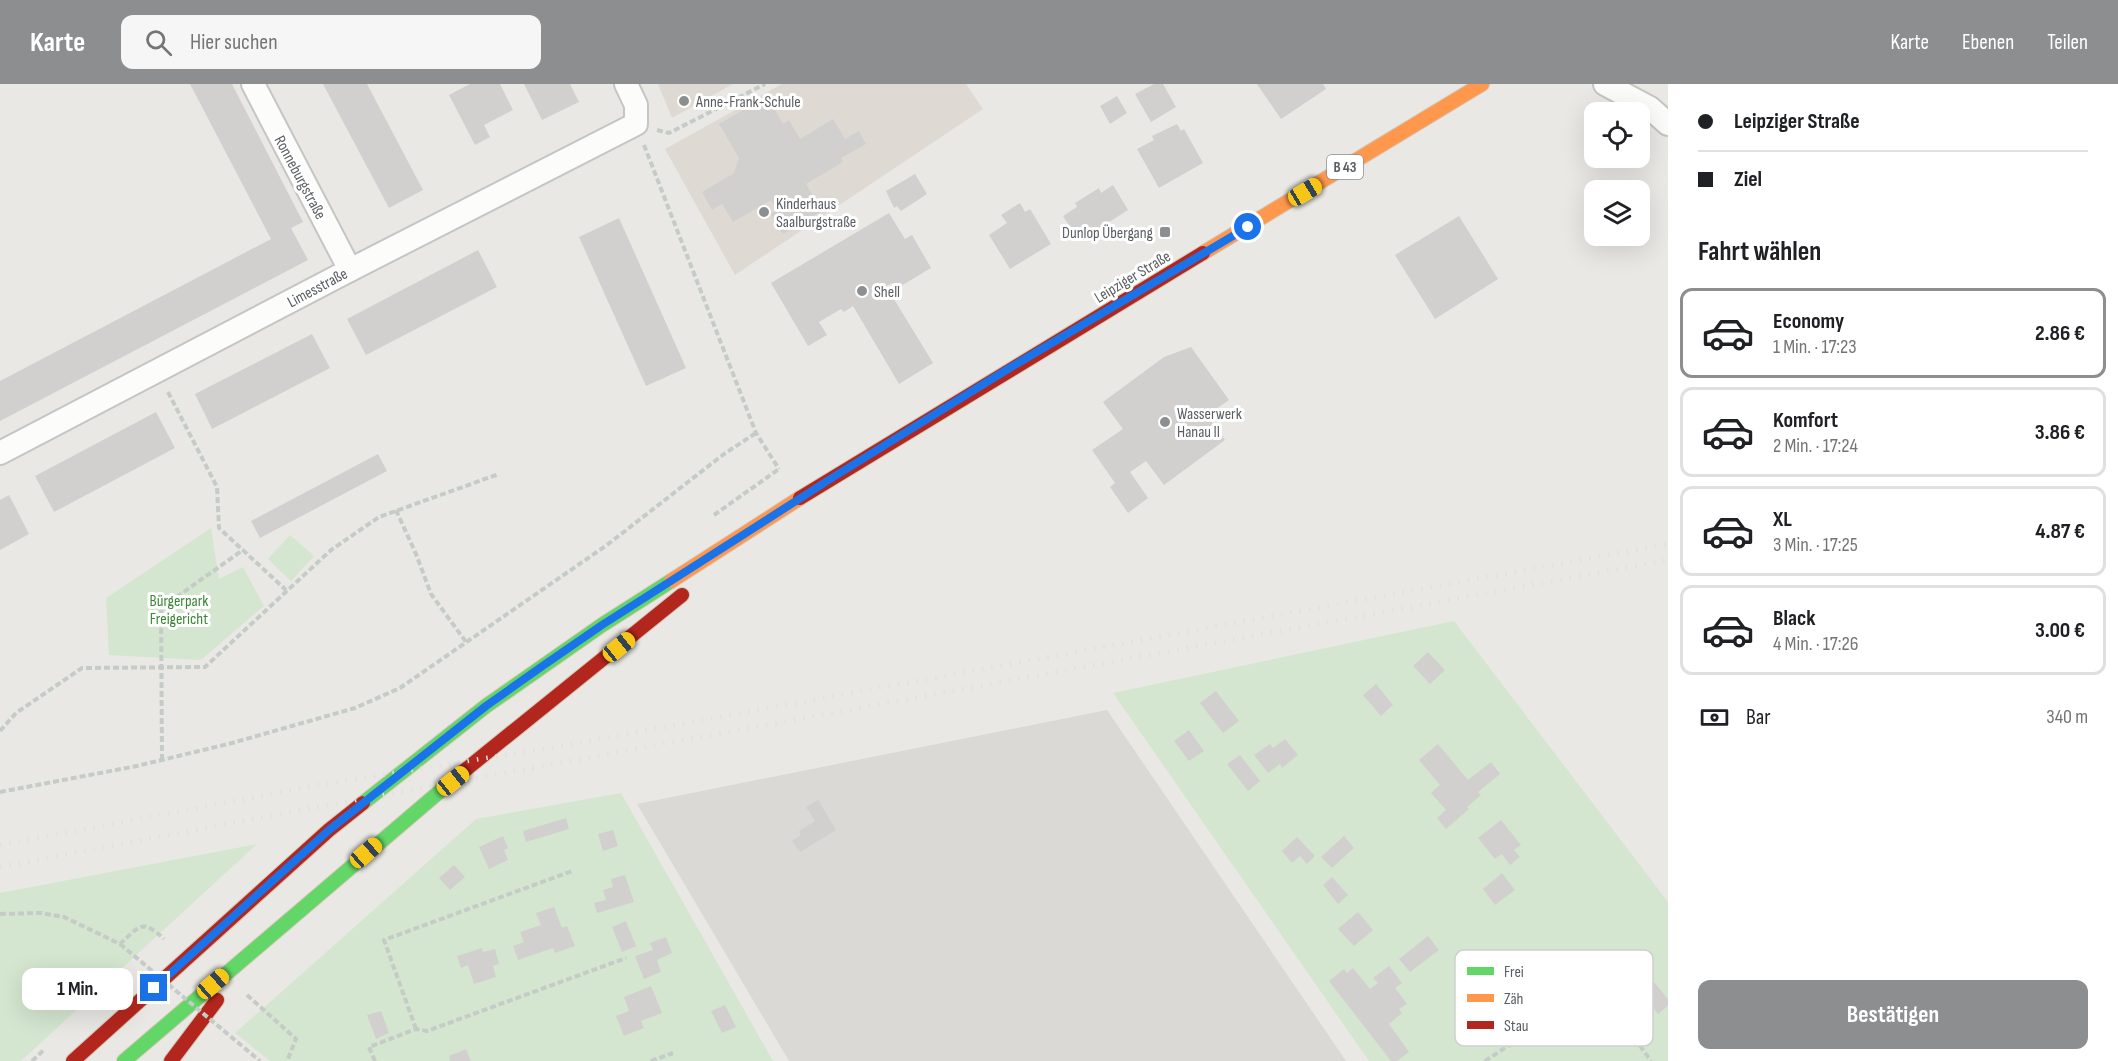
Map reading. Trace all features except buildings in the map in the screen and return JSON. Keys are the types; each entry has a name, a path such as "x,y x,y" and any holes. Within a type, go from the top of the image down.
{"main road":[{"name":"Leipziger Straße","path":"800,498 1008,369 1482,84"},
{"name":"B 43","path":"710,572 800,498"},
{"name":"B 43","path":"73,1061 81,1057 206,939 329,830 486,706 602,625 800,498"},
{"path":"124,1061 415,811 692,587"},
{"path":"171,1061 266,937"}],"street":[{"name":"Ronneburgstraße","path":"253,84 350,270"},
{"path":"626,84 636,105 636,124"},
{"path":"1605,84 1639,102"},
{"path":"1640,84 1648,102"},
{"path":"1650,108 1668,124"},
{"name":"Limesstraße","path":"0,453 636,124"}],"path":[{"path":"636,124 669,133 765,84"},
{"path":"636,124 756,433 800,498"},
{"path":"157,372 217,487 219,528 286,590"},
{"path":"0,792 162,760 232,743 355,708 400,688 607,545 723,454 756,433"},
{"path":"0,731 16,713 82,668 205,667 331,550 379,517 499,474"},
{"path":"396,510 431,594 466,642"},
{"path":"162,760 161,608 243,550"},
{"path":"416,1029 384,940 572,871"},
{"path":"0,914 41,913 64,916 120,944 260,1061"},
{"path":"120,944 144,926 150,926 167,941"},
{"path":"375,1061 369,1047 416,1029 428,1031 626,958"},
{"path":"247,995 296,1040 287,1061"},
{"path":"1485,1061 1508,1046"},
{"path":"1639,1046 1651,1061"},
{"path":"651,1061 673,1053"}],"shaded area":[{"name":"Anne-Frank-Schule","path":"658,84 733,84 672,118"},
{"name":"Kinderhaus Saalburgstraße","path":"782,84 966,84 983,109 735,275 665,149"},
{"path":"1107,710 1346,1061 789,1061 637,804"}],"green space":[{"name":"Bürgerpark Freigericht","path":"211,528 219,579 243,567 264,606 201,660 109,655 106,598"},
{"path":"290,535 314,556 291,581 268,559"},
{"path":"1454,621 1668,902 1668,1061 1369,1061 1113,693"},
{"path":"621,793 773,1061 270,1061 235,1033 476,819"},
{"path":"257,844 21,1061 0,1061 0,893"}],"railway":[{"path":"0,845 319,785 555,747 1668,544"},
{"path":"0,867 1668,560"}],"traffic: fast":[{"path":"363,803 486,706 602,625 671,581"},
{"path":"124,1061 459,775"}],"traffic: slow":[{"path":"1203,253 1482,84"},
{"path":"671,581 800,498"}],"traffic: jam":[{"path":"800,498 1203,253"},
{"path":"459,775 682,595"},
{"path":"73,1061 329,830 363,803"},
{"path":"171,1061 217,1000"}],"place":[{"name":"Anne-Frank-Schule","path":"684,101"},
{"name":"Kinderhaus Saalburgstraße","path":"764,212"},
{"name":"Dunlop Übergang","path":"1165,232"},
{"name":"Shell","path":"862,291"},
{"name":"Wasserwerk Hanau II","path":"1165,422"}],"route":[{"path":"154,988 329,830 486,706 544,665 602,625 835,476 1008,369 1248,227"}]}
